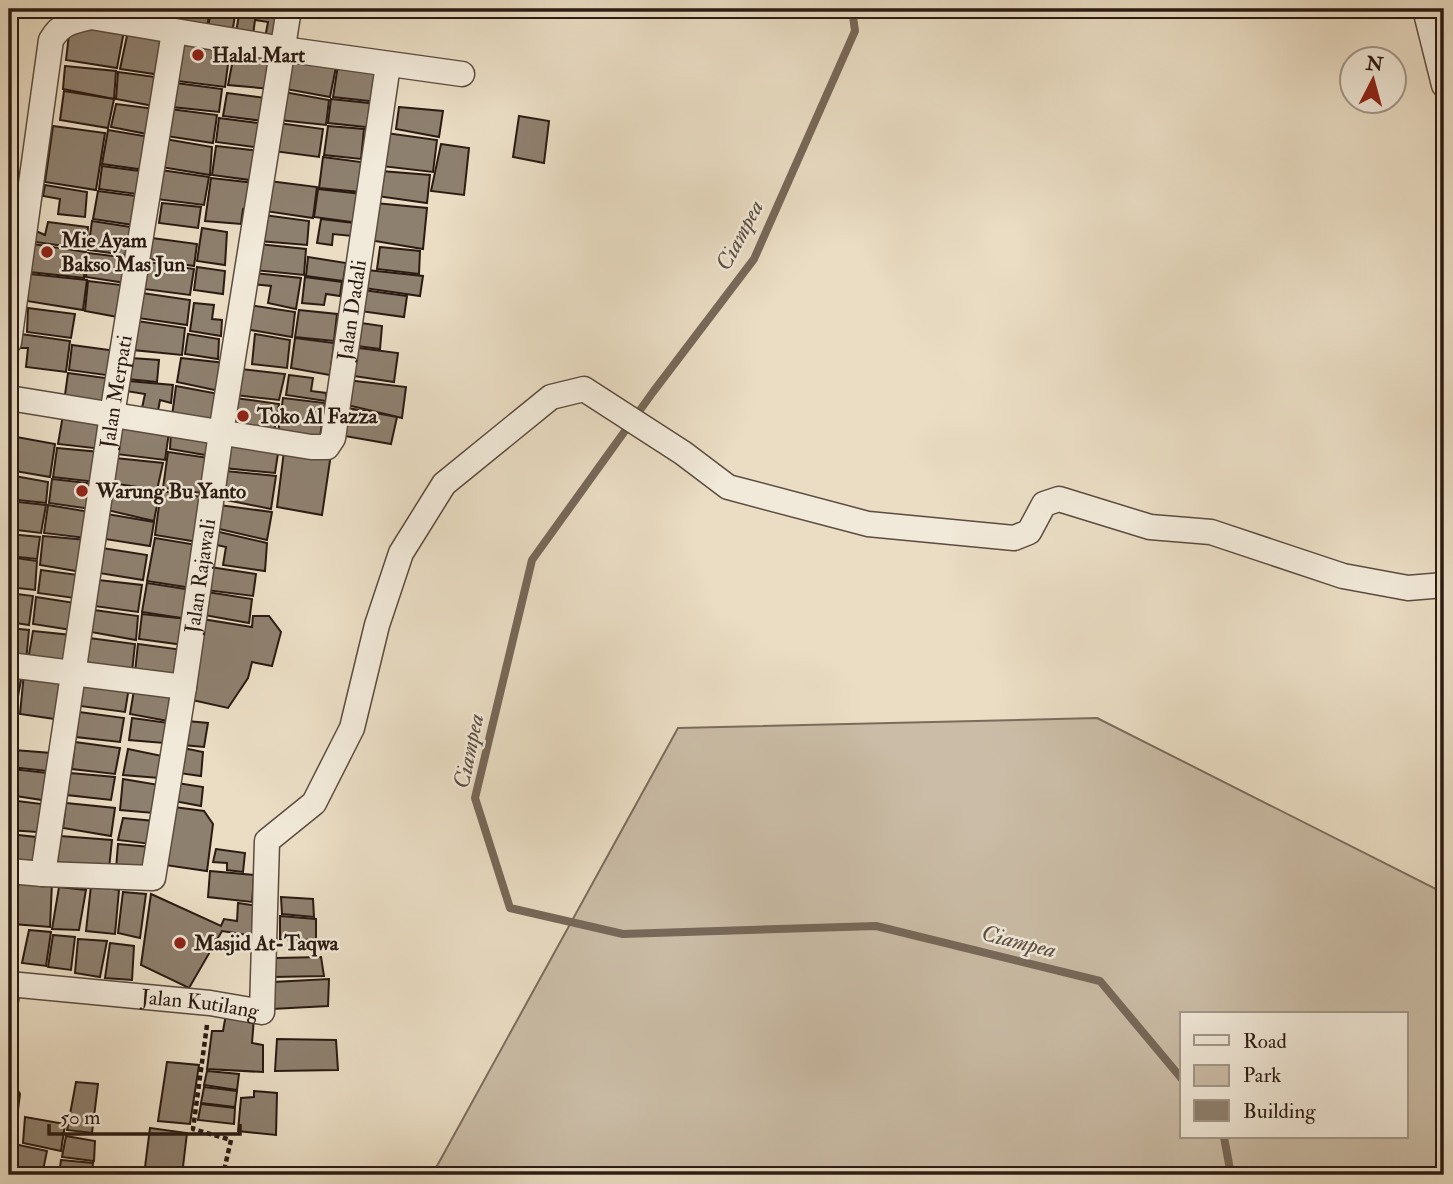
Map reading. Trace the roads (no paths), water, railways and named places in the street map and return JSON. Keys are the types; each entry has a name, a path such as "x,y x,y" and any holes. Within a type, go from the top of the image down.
{"street":[{"name":"Jalan Rajawali","path":"9,871 153,878 289,9"},
{"path":"1426,9 1444,85"},
{"path":"9,342 51,40 58,29 69,22 92,13 174,32 462,74"},
{"name":"Jalan Merpati","path":"43,874 112,415 174,32"},
{"name":"Jalan Dadali","path":"221,433 311,447 327,447 333,438 388,65"},
{"name":"Jalan Kutilang","path":"9,984 210,1003 262,1012 267,841 314,803 352,728 377,625 401,553 444,484 551,397 584,388 683,453 728,487 868,524 1014,538 1029,532 1044,504 1059,499 1150,527 1211,532 1343,576 1408,588 1444,585"},
{"path":"9,398 221,433"},
{"path":"9,664 184,687"}],"waterway":[{"name":"Ciampea","path":"852,9 855,31 754,259 653,392 532,560 475,798 510,908 623,934 876,926 1100,981 1180,1077"},
{"name":"Ciampea","path":"1224,1138 1231,1175"}],"place":[{"name":"Halal Mart","path":"198,55"},
{"name":"Mie Ayam Bakso Mas Jun","path":"47,252"},
{"name":"Toko Al Fazza","path":"243,416"},
{"name":"Warung Bu Yanto","path":"82,491"},
{"name":"Masjid At-Taqwa","path":"180,943"}]}
